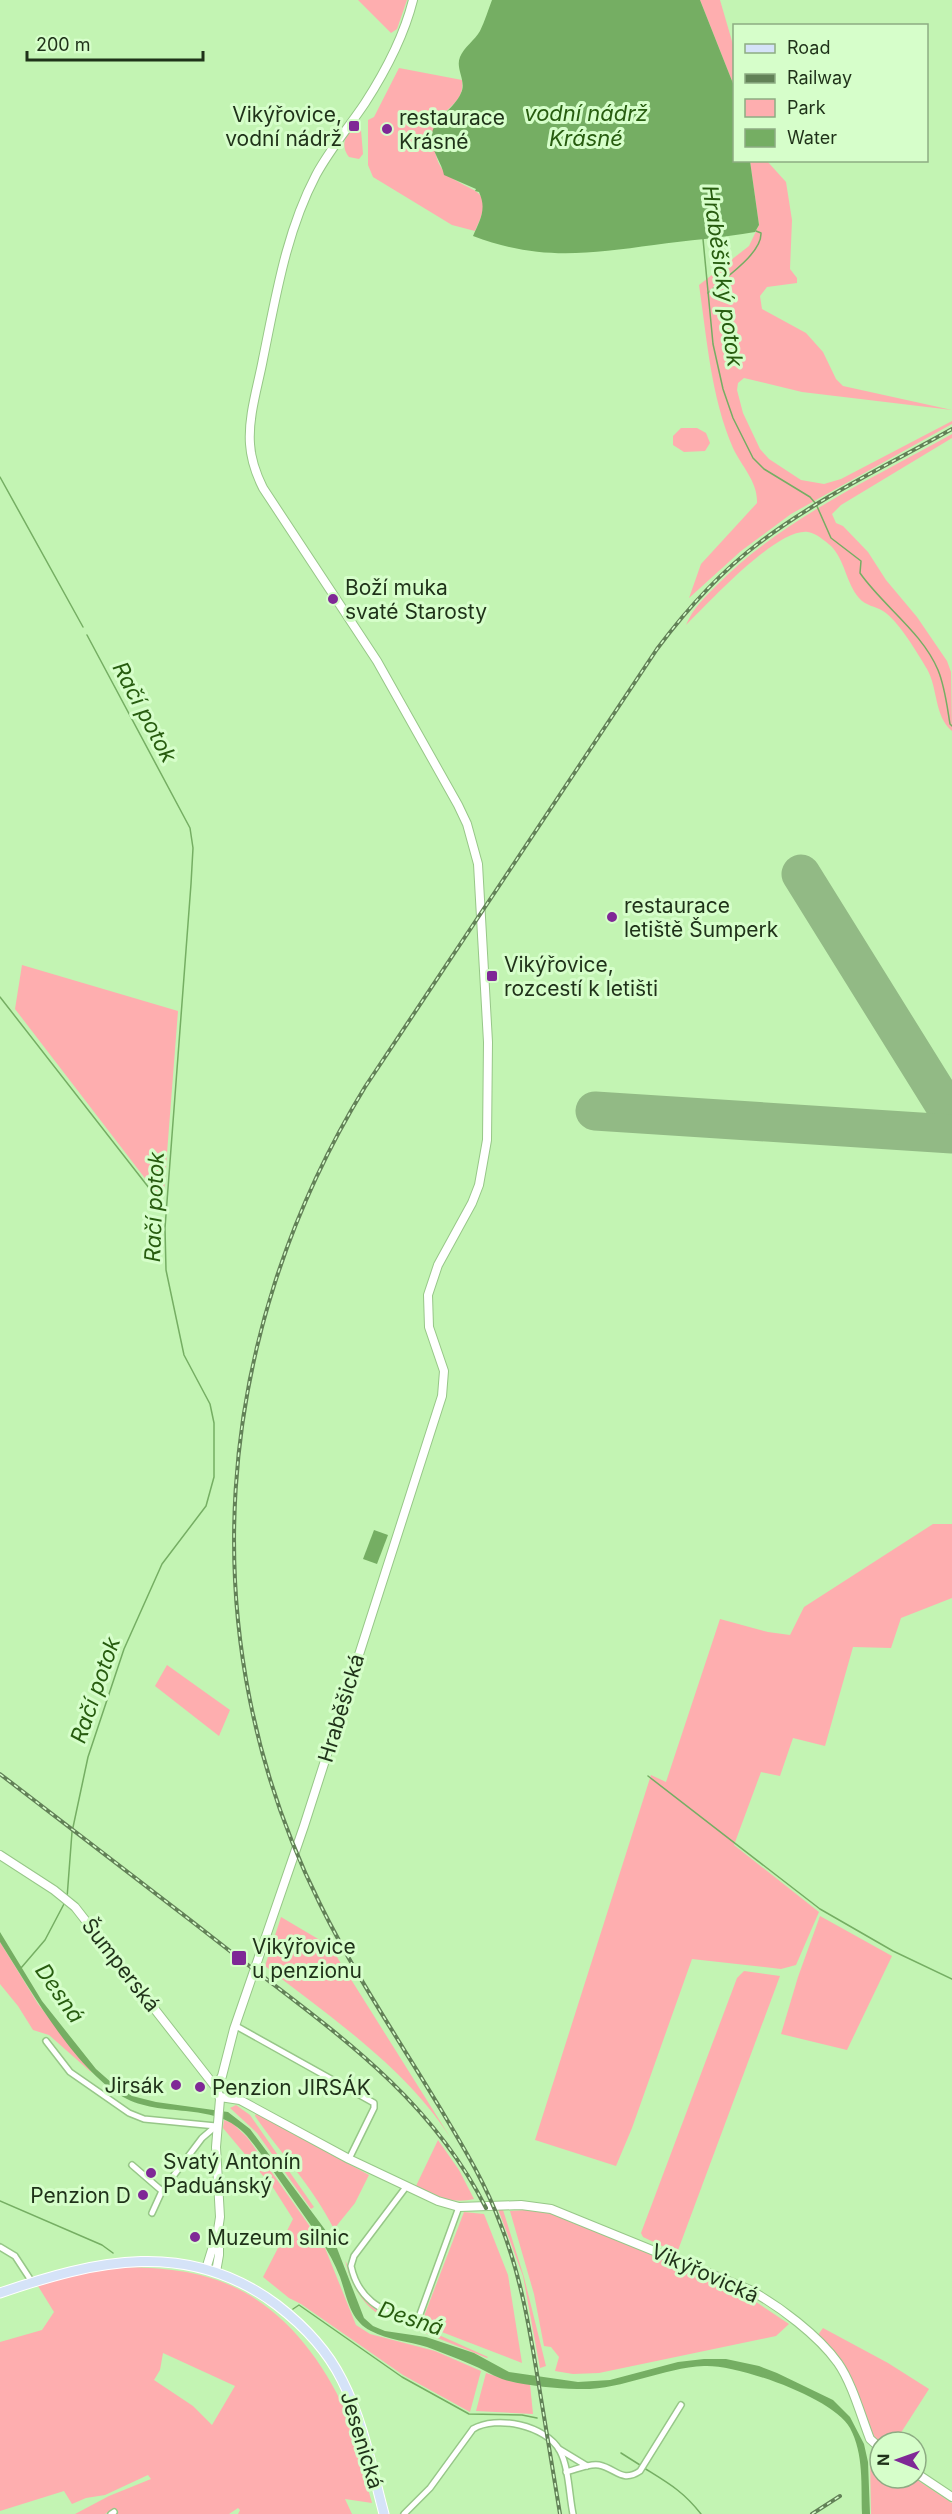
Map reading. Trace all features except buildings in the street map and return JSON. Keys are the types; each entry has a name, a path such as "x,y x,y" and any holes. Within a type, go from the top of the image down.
{"main road":[{"name":"Jesenická","path":"0,2293 82,2268 125,2261 162,2261 216,2272 262,2294 289,2314 321,2348 347,2391 368,2451 384,2514"}],"street":[{"name":"Hraběšická","path":"216,2087 222,2076 236,2026 312,1801 442,1396 444,1371 429,1327 428,1305 432,1279 472,1203 484,1166 487,1140 489,1077 487,1010 478,864 467,824 377,661 263,488 252,461 250,437 252,416 281,271 295,225 324,162 381,75 404,27 413,0"},
{"name":"Šumperská","path":"0,1855 67,1899 216,2087 220,2097"},
{"path":"236,2026 374,2103 352,2161"},
{"path":"46,2041 70,2072 129,2113 144,2119 217,2123"},
{"path":"216,2272 219,2255 217,2123 220,2097"},
{"name":"Vikýřovická","path":"220,2097 240,2100 352,2161 438,2201 459,2206 526,2205 555,2210 758,2295 818,2340 838,2363 868,2434"},
{"path":"152,2213 162,2191 202,2138 217,2123"},
{"path":"132,2165 162,2191"},
{"path":"406,2187 354,2256 351,2266 361,2290 371,2302 416,2325 459,2206"},
{"path":"206,2269 218,2230"},
{"path":"0,2247 15,2256 32,2282"},
{"path":"566,2472 598,2465 624,2476 633,2476 640,2471 681,2405"},
{"path":"404,2514 430,2488 473,2429 481,2424 515,2423 532,2429 587,2466"},
{"path":"559,2449 566,2472 573,2514"},
{"path":"928,2481 952,2497"}],"green space":[{"path":"358,0 407,0 397,29 391,33"},
{"path":"700,0 720,0 733,45 733,83"},
{"path":"399,68 462,80 459,97 436,122 431,135 437,160 442,169 482,198 484,206 475,231 452,225 373,177 368,165 368,120 374,117"},
{"path":"356,126 361,130 363,154 359,159 349,157 344,144 349,132"},
{"path":"750,162 768,162 786,182 792,220 790,269 797,278 797,283 767,287 760,296 762,309 806,333 823,352 836,379 843,386 952,410 802,392 744,378 738,383 737,390 743,413 760,449 769,459 801,480 824,484 841,479 952,421 952,424 791,514 741,551 689,598 701,564 757,503 755,488 733,448 720,409 711,368 699,285 749,246 759,225"},
{"path":"681,428 697,428 706,433 710,443 705,451 684,452 673,445 673,436"},
{"path":"952,434 952,438 841,505 832,514 836,523 843,526 868,552 886,580 917,617 947,661 951,672 952,731 942,718 927,669 907,638 889,615 859,598 836,552 814,534 808,532 795,534 761,554 686,625 708,594 742,561 770,540 829,502"},
{"path":"22,965 178,1011 164,1192 160,1194 154,1190 15,1009"},
{"path":"933,1524 952,1524 952,1598 901,1618 891,1648 853,1647 825,1746 793,1738 780,1776 761,1772 734,1845 819,1912 796,1965 781,1969 692,1959 632,2128 616,2166 535,2140 651,1775 666,1782 720,1619 768,1632 790,1635 804,1607"},
{"path":"167,1665 230,1710 219,1736 155,1686"},
{"path":"820,1916 892,1956 847,2050 781,2034"},
{"path":"281,1917 330,1946 450,2137 432,2111 388,2065 365,2044 265,1966"},
{"path":"0,1942 38,2004 92,2073 49,2035 33,2030 18,2006 0,1984"},
{"path":"744,1971 780,1976 677,2253 643,2237 641,2233 737,1978"},
{"path":"236,2105 250,2115 314,2207 311,2209 257,2133 230,2108"},
{"path":"256,2113 369,2175 355,2203 334,2229 307,2185 255,2116"},
{"path":"224,2120 232,2123 247,2137 325,2248 356,2325 370,2334 435,2351 481,2371 470,2412 403,2375 289,2298 263,2277 293,2219 274,2189 223,2128"},
{"path":"438,2140 459,2170 474,2199 458,2201 444,2198 416,2186"},
{"path":"498,2209 503,2210 524,2277 546,2366 540,2368 523,2276"},
{"path":"510,2211 553,2213 738,2290 789,2324 776,2336 599,2373 573,2374 555,2371 559,2357 551,2347 544,2346 534,2294"},
{"path":"464,2212 484,2214 508,2275 522,2363 421,2324"},
{"path":"345,2260 358,2288 372,2305 488,2357 378,2314 357,2290"},
{"path":"101,2267 158,2268 214,2279 259,2301 296,2334 326,2374 349,2419 372,2503 345,2499 352,2514 238,2514 240,2510 238,2508 229,2514 115,2514 112,2510 105,2514 75,2514 109,2496 151,2479 148,2475 105,2495 86,2498 72,2504 64,2491 0,2511 0,2342 42,2330 54,2312 38,2286","holes":["163,2353 235,2386 212,2425 193,2406 154,2380 160,2370"]},
{"path":"823,2328 888,2363 929,2389 903,2430 871,2430 842,2361 818,2335"},
{"path":"486,2373 513,2382 530,2384 533,2414 476,2411"},
{"path":"928,2487 952,2503 952,2514 871,2514 871,2490 928,2490"}],"water":[{"name":"vodní nádrž Krásné","path":"492,0 700,0 733,83 733,162 750,162 759,225 755,232 584,253 520,249 473,236 482,209 479,192 444,175 431,138 437,122 461,93 463,84 459,66 460,57 480,31"},
{"path":"374,1530 388,1535 377,1564 363,1559"},
{"path":"0,1932 42,2001 96,2069 113,2084 132,2096 156,2102 228,2112 250,2129 335,2243 364,2318 373,2326 385,2331 426,2337 474,2353 509,2372 578,2382 610,2380 678,2362 704,2359 726,2359 759,2366 833,2400 850,2417 864,2444 868,2462 870,2514 862,2514 860,2459 850,2428 825,2405 783,2385 738,2371 704,2366 593,2389 530,2385 502,2379 438,2351 384,2336 364,2327 350,2308 340,2277 327,2249 247,2136 235,2125 221,2118 142,2105 108,2087 90,2070 56,2029 0,1942"}],"waterway":[{"path":"708,293 749,258 760,241 761,233 756,231"},
{"name":"Hraběšický potok","path":"703,239 713,344 723,389 733,418 753,458 764,469 810,497 816,504 831,538 861,561 860,573 922,643 938,670 952,726"},
{"name":"Račí potok","path":"0,477 83,627"},
{"name":"Račí potok","path":"67,1898 72,1832 88,1757 124,1649 162,1564 206,1506 214,1477 214,1423 210,1404 184,1355 166,1270 165,1228 193,848 190,828 87,635"},
{"path":"0,997 167,1211"},
{"path":"648,1776 820,1909 893,1951 952,1979"},
{"name":"Račí potok","path":"21,1968 45,1940 65,1902"},
{"path":"0,2201 102,2245 113,2253"},
{"path":"293,2309 299,2305 402,2377 469,2414 522,2415 537,2418"},
{"path":"621,2453 640,2465"},
{"path":"644,2468 681,2493 701,2514"}],"runway":[{"path":"801,874 952,1117"},
{"path":"595,1111 952,1134"}],"railway":[{"path":"560,2514 524,2303 514,2263 494,2208 465,2150 363,1982 320,1904 278,1803 250,1700 236,1595 236,1490 249,1385 275,1283 314,1183 365,1087 657,649 704,592 759,543 805,511 952,429"},
{"path":"0,1774 307,2010 376,2067 436,2131 463,2168 486,2208"},
{"path":"812,2514 840,2496"}],"place":[{"name":"Vikýřovice, vodní nádrž","path":"354,126"},
{"name":"restaurace Krásné","path":"387,129"},
{"name":"Boží muka svaté Starosty","path":"333,599"},
{"name":"restaurace letiště Šumperk","path":"612,917"},
{"name":"Vikýřovice, rozcestí k letišti","path":"492,976"},
{"name":"Vikýřovice u penzionu","path":"239,1958"},
{"name":"Jirsák","path":"176,2085"},
{"name":"Penzion JIRSÁK","path":"200,2087"},
{"name":"Svatý Antonín Paduánský","path":"151,2173"},
{"name":"Penzion D","path":"143,2195"},
{"name":"Muzeum silnic","path":"195,2237"}],"water label":[{"name":"Desná","path":"60,1993"},
{"name":"Desná","path":"411,2318"}]}
